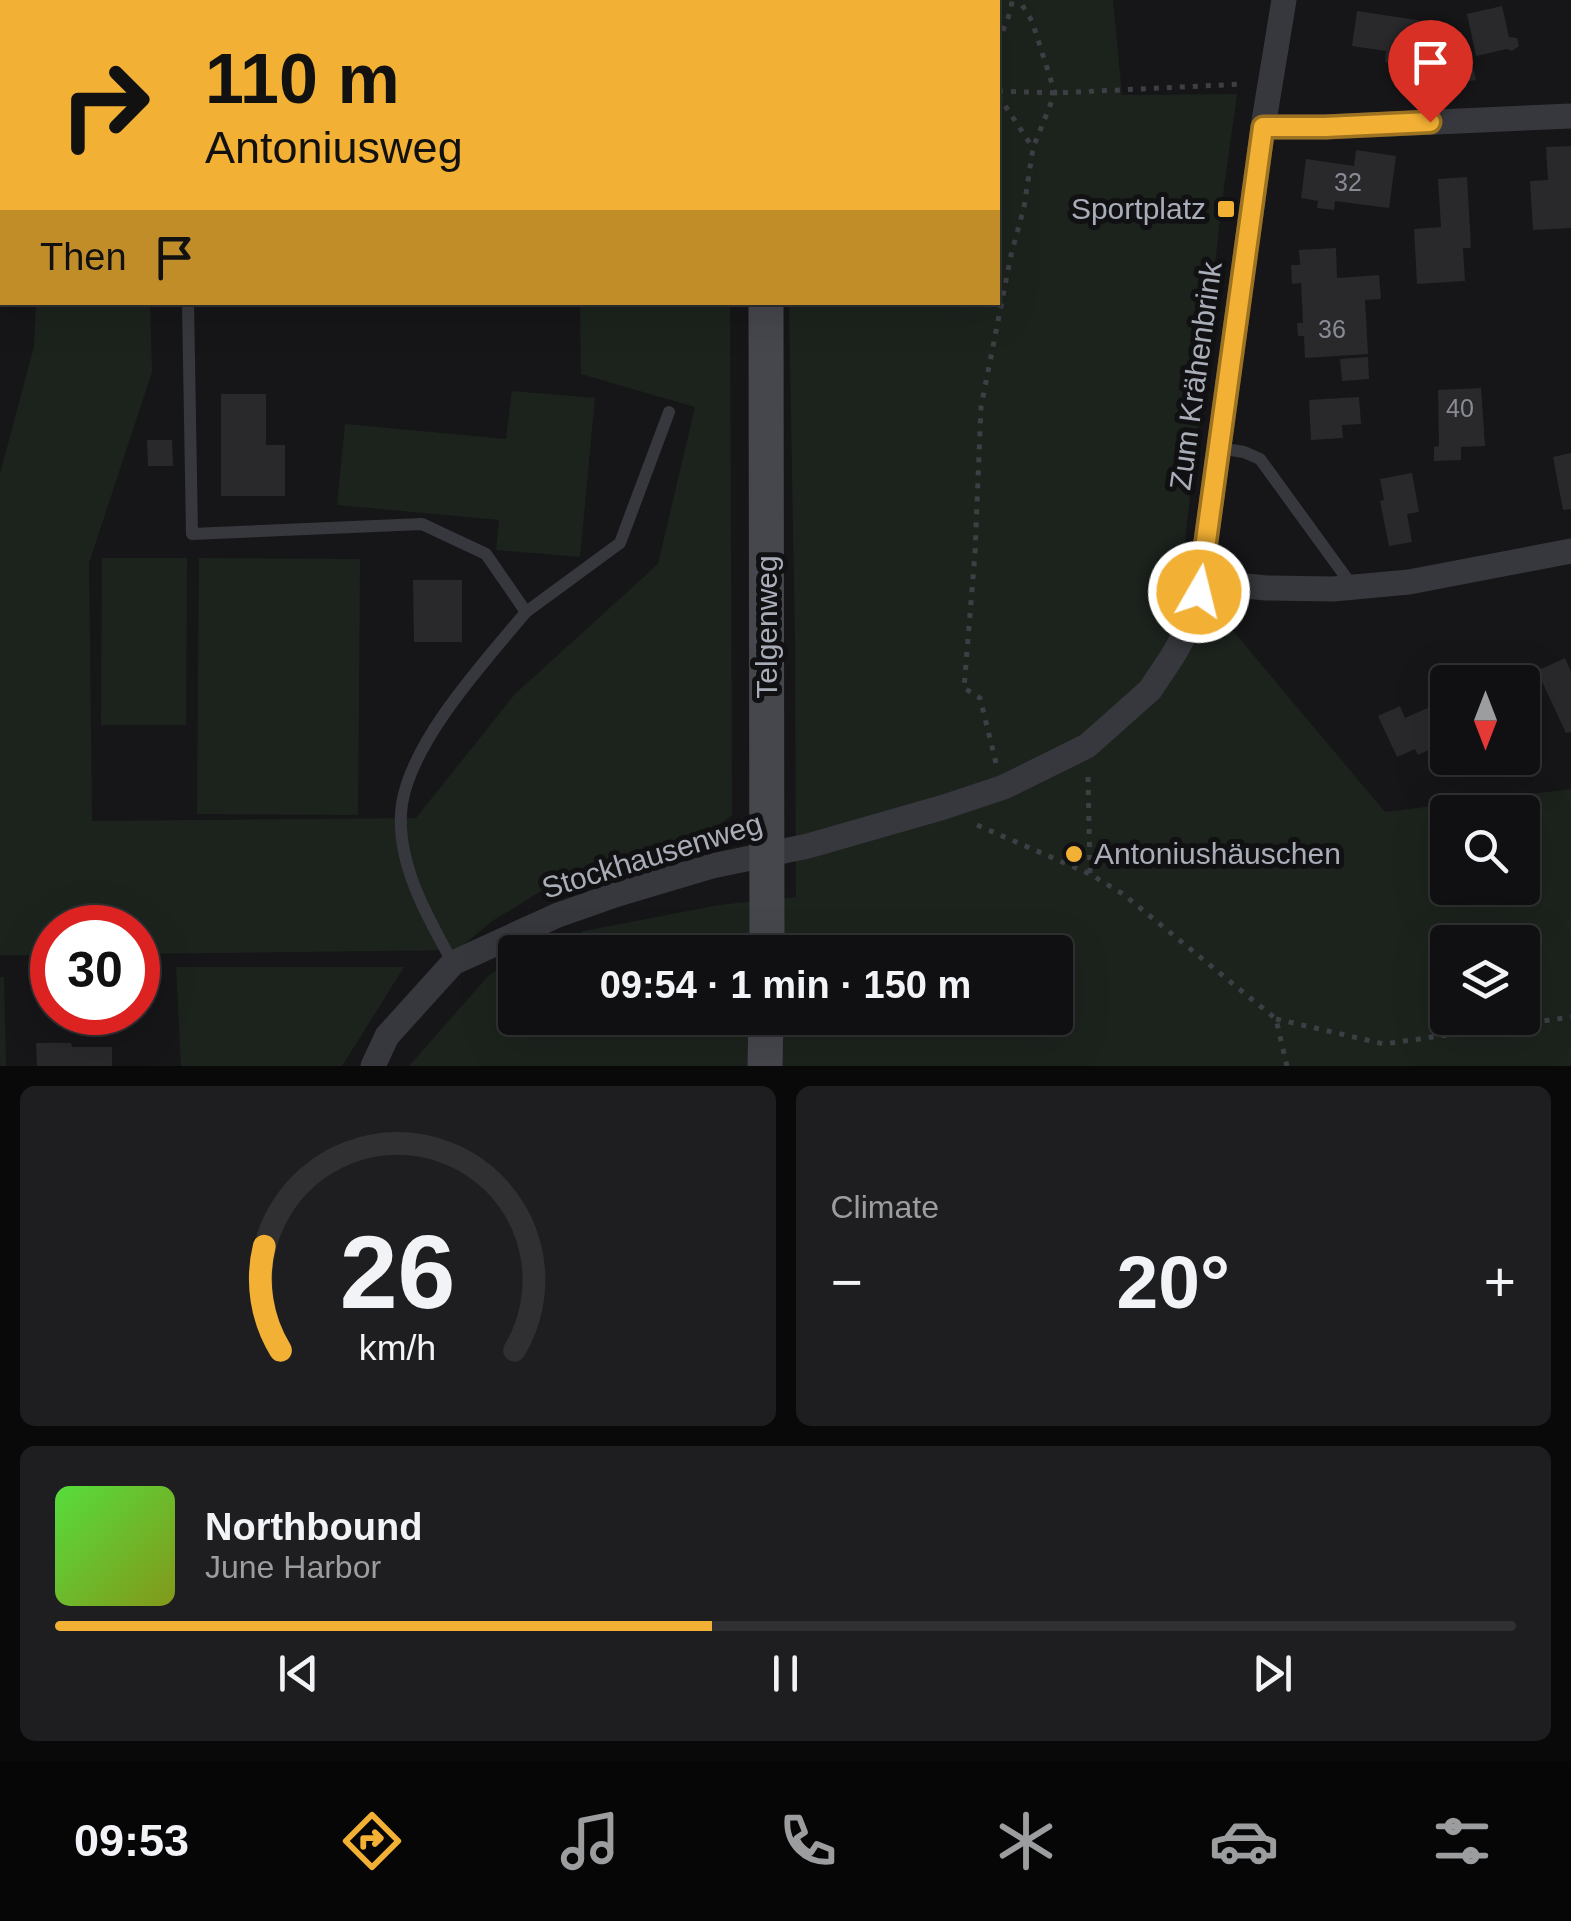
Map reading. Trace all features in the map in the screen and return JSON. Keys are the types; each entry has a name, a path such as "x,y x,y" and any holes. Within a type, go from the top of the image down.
{"main road":[{"name":"Telgenweg","path":"766,305 767,935"},
{"path":"765,1066 766,1035"}],"street":[{"name":"Zum Krähenbrink","path":"944,807 1004,787 1087,746 1150,690 1192,622 1284,0"},
{"path":"1263,127 1571,116"},
{"path":"1199,592 1235,585 1353,587 1410,582 1571,551"},
{"name":"Stockhausenweg","path":"373,1066 387,1036 453,962 558,915 618,894 944,807"}],"lane":[{"path":"188,305 192,534 422,524 486,554 526,612"},
{"path":"453,962 412,882 404,846 402,805 414,762 460,693 526,612 620,543 669,412"},
{"path":"1219,448 1244,452 1260,460 1353,587"}],"path":[{"path":"1000,38 1015,0 1032,21 1055,93 1033,148 981,407 964,688 980,698 1004,787"},
{"path":"1000,93 1271,82"},
{"path":"1000,96 1033,148"},
{"path":"1087,746 1090,874"},
{"path":"944,807 1090,874 1123,894 1276,1019 1384,1044 1571,1017"},
{"path":"1276,1019 1287,1066"}],"shaded area":[{"path":"1000,0 1113,0 1122,95 1237,94 1182,570 1385,812 1430,806 1430,905 1540,905 1540,795 1522,795 1571,789 1571,1066 409,1066 490,974 498,970 498,1035 1073,1035 1073,935 575,935 719,905 796,897 789,305 1000,305"},
{"path":"36,305 150,305 152,372 89,563 92,821 416,818 515,694 658,564 695,407 581,374 580,305 730,305 732,815 692,845 563,877 491,922 458,950 160,954 160,905 30,905 30,955 0,955 0,474 34,346"},
{"path":"512,391 595,398 580,557 496,550 499,520 337,505 345,424 506,439"},
{"path":"102,558 187,558 186,725 101,725"},
{"path":"199,558 360,559 358,815 197,814"},
{"path":"176,967 404,967 342,1066 181,1066"},
{"path":"0,977 4,977 6,1066 0,1066"}],"building":[{"path":"1502,6 1509,37 1517,38 1519,46 1512,51 1476,56 1467,14"},
{"path":"1357,11 1423,21 1416,67 1385,62 1386,51 1352,46"},
{"path":"1470,56 1476,80 1460,83 1454,60"},
{"path":"1571,146 1571,228 1533,230 1530,181 1548,180 1546,147"},
{"path":"1356,150 1396,156 1389,208 1335,201 1334,210 1317,208 1318,201 1301,198 1306,159 1354,166"},
{"path":"1467,177 1471,248 1463,248 1465,281 1417,284 1414,229 1441,227 1438,179"},
{"path":"1336,248 1337,278 1379,275 1381,299 1365,300 1368,354 1305,358 1304,336 1298,336 1297,323 1303,323 1301,283 1292,284 1291,265 1300,265 1299,250"},
{"path":"1368,357 1369,379 1342,381 1340,359"},
{"path":"1481,388 1485,446 1461,447 1461,460 1434,461 1434,447 1439,446 1438,390"},
{"path":"221,394 266,394 266,445 285,445 285,496 221,496"},
{"path":"1359,397 1361,424 1342,425 1343,438 1311,440 1309,400"},
{"path":"147,440 172,440 173,466 148,466"},
{"path":"1571,453 1571,509 1563,510 1553,457"},
{"path":"1412,473 1419,512 1407,514 1412,542 1389,546 1380,479"},
{"path":"413,580 462,580 462,642 414,642"},
{"path":"1565,658 1571,672 1571,732 1566,733 1540,670"},
{"path":"1400,706 1405,718 1430,707 1430,749 1418,755 1415,749 1397,757 1378,716"},
{"path":"36,1043 112,1047 112,1066 37,1066"}],"place":[{"name":"Sportplatz","path":"1226,209"},
{"name":"Antoniushäuschen","path":"1074,854"}],"route":[{"path":"1199,592 1263,127 1430,122"}]}
